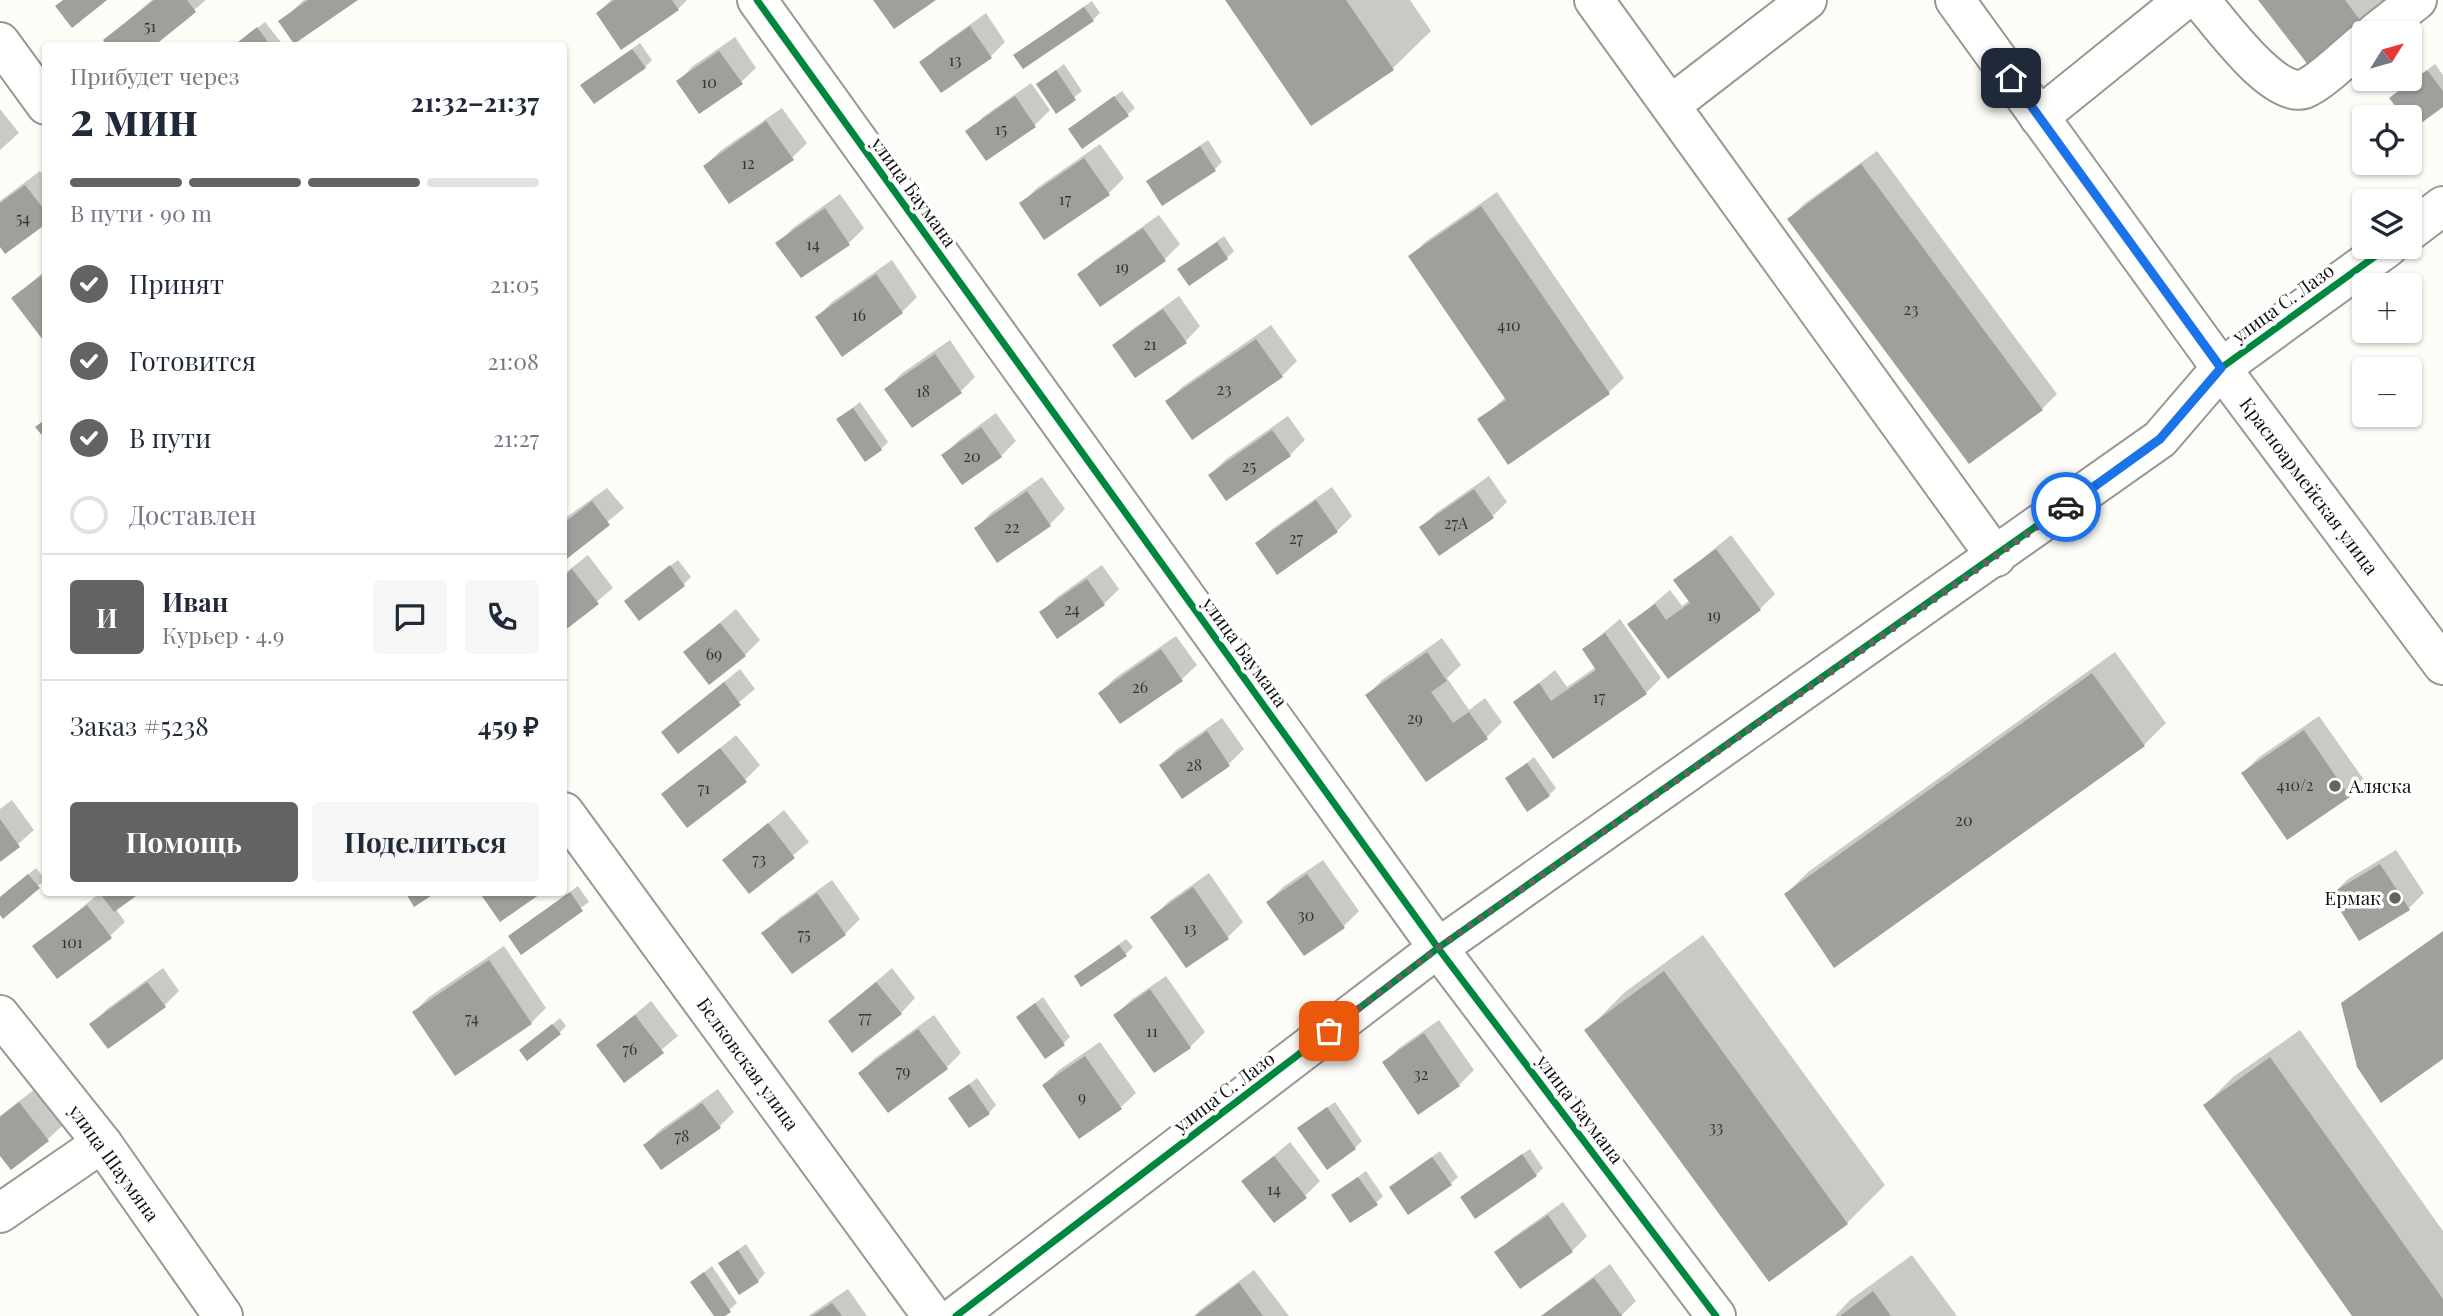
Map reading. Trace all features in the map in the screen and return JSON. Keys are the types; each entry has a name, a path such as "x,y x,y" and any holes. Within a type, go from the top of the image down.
{"street":[{"name":"улица Баумана","path":"757,0 1438,948 1716,1316"},
{"path":"1594,0 1672,104 1996,557"},
{"path":"1672,104 1807,0"},
{"name":"Красноармейская улица","path":"1955,0 2221,368 2443,665"},
{"path":"2039,117 2184,0"},
{"path":"2200,0 2269,78 2290,91 2305,89 2352,52"},
{"path":"2390,21 2417,0"},
{"path":"0,43 42,100"},
{"path":"2422,222 2443,206"},
{"name":"улица С. Лазо","path":"956,1316 1438,948 2160,439 2221,368 2371,259"},
{"name":"Белковская улица","path":"567,817 932,1316"},
{"name":"улица Шаумяна","path":"0,1015 102,1143 223,1316"},
{"path":"0,1213 102,1143"}],"building":[{"path":"63,0 107,0 72,28 55,6"},
{"path":"154,0 187,0 196,12 159,42 103,40"},
{"path":"308,0 358,0 297,42 293,42 278,21"},
{"path":"614,0 672,0 679,10 621,50 596,13"},
{"path":"873,0 936,0 894,29"},
{"path":"1225,0 1346,0 1394,70 1311,126"},
{"path":"2258,0 2345,0 2361,21 2352,21 2352,33 2309,66"},
{"path":"1084,7 1094,21 1023,69 1013,55"},
{"path":"970,26 992,58 941,93 919,62"},
{"path":"257,27 268,42 238,42"},
{"path":"632,49 646,68 594,104 580,85"},
{"path":"719,51 743,84 699,114 676,81"},
{"path":"1056,70 1076,100 1056,114 1036,84"},
{"path":"2427,70 2443,91 2443,107 2422,122 2422,105 2395,105 2389,98 2398,91 2422,91 2422,74"},
{"path":"1015,96 1036,127 986,161 965,131"},
{"path":"1114,96 1129,116 1082,149 1068,129"},
{"path":"766,121 794,160 729,204 703,166"},
{"path":"1200,146 1216,171 1162,206 1146,181"},
{"path":"1084,158 1110,195 1044,240 1019,203"},
{"path":"1861,164 2043,410 1969,464 1787,219"},
{"path":"25,185 42,207 42,227 5,254 0,247 0,203"},
{"path":"1481,206 1610,394 1508,465 1477,419 1506,400 1408,256"},
{"path":"825,208 850,245 801,278 775,243"},
{"path":"1143,228 1166,261 1100,307 1077,274"},
{"path":"1217,242 1228,259 1189,286 1177,269"},
{"path":"876,274 903,313 842,357 815,317"},
{"path":"42,275 42,339 11,298"},
{"path":"1163,309 1187,343 1135,378 1112,345"},
{"path":"1256,339 1283,377 1192,440 1165,401"},
{"path":"935,354 962,393 912,428 884,389"},
{"path":"853,408 882,450 865,462 836,419"},
{"path":"42,422 42,435 35,427"},
{"path":"981,427 1002,457 962,485 941,455"},
{"path":"1272,430 1291,456 1226,501 1208,475"},
{"path":"1474,489 1494,518 1439,556 1419,527"},
{"path":"1027,491 1051,526 997,563 974,528"},
{"path":"1316,500 1338,532 1277,575 1255,543"},
{"path":"592,501 610,525 567,559 567,521"},
{"path":"1716,549 1761,610 1668,679 1627,624 1655,604 1666,620 1690,603 1673,580"},
{"path":"670,565 685,586 639,621 624,601"},
{"path":"572,569 599,604 567,629 567,573"},
{"path":"1087,579 1105,605 1057,639 1039,612"},
{"path":"720,623 746,656 709,685 683,652"},
{"path":"1605,633 1647,694 1553,759 1513,702 1539,683 1551,701 1596,670 1582,649"},
{"path":"1161,649 1183,681 1120,724 1098,693"},
{"path":"1427,652 1447,681 1431,692 1453,723 1469,712 1488,739 1426,782 1365,695"},
{"path":"2092,673 2145,746 1834,968 1784,894"},
{"path":"724,682 741,705 678,754 661,732"},
{"path":"2304,730 2350,797 2287,840 2241,773"},
{"path":"1207,731 1230,766 1182,799 1159,765"},
{"path":"720,748 747,782 687,828 661,794"},
{"path":"1527,763 1550,796 1527,812 1505,778"},
{"path":"0,819 20,847 0,862"},
{"path":"768,823 795,858 749,894 722,860"},
{"path":"2380,864 2410,910 2359,941 2330,894"},
{"path":"28,874 40,888 3,919 0,915 0,897"},
{"path":"1307,874 1345,928 1304,956 1266,902"},
{"path":"1193,887 1229,939 1186,968 1150,917"},
{"path":"570,892 583,911 521,955 508,936"},
{"path":"817,893 846,935 792,974 761,933"},
{"path":"102,896 136,896 114,912"},
{"path":"407,896 431,896 414,907"},
{"path":"482,896 537,896 500,922"},
{"path":"87,905 112,938 57,979 32,946"},
{"path":"2443,931 2443,1059 2381,1103 2357,1067 2341,1003"},
{"path":"1119,945 1127,956 1081,987 1074,976"},
{"path":"489,960 532,1024 455,1076 412,1012"},
{"path":"1664,971 1848,1224 1769,1282 1584,1030"},
{"path":"147,982 166,1007 108,1049 89,1024"},
{"path":"876,982 902,1014 852,1053 828,1021"},
{"path":"1150,989 1191,1048 1154,1073 1113,1015"},
{"path":"1035,1003 1065,1045 1045,1059 1016,1017"},
{"path":"635,1015 664,1053 624,1083 596,1045"},
{"path":"552,1024 561,1034 527,1061 519,1050"},
{"path":"918,1029 948,1069 888,1113 858,1073"},
{"path":"1424,1033 1460,1086 1418,1115 1382,1062"},
{"path":"1085,1056 1122,1109 1079,1139 1042,1085"},
{"path":"2270,1057 2443,1299 2443,1316 2352,1316 2203,1105"},
{"path":"969,1084 990,1114 969,1128 948,1098"},
{"path":"19,1102 49,1141 11,1170 0,1156 0,1117"},
{"path":"702,1103 721,1128 661,1170 643,1145"},
{"path":"1327,1107 1356,1149 1327,1170 1297,1128"},
{"path":"1522,1154 1537,1176 1475,1219 1460,1197"},
{"path":"1274,1156 1307,1198 1274,1223 1241,1181"},
{"path":"1432,1157 1452,1185 1408,1215 1389,1187"},
{"path":"1358,1177 1378,1205 1350,1223 1331,1195"},
{"path":"1548,1215 1573,1252 1520,1289 1494,1252"},
{"path":"738,1250 759,1282 739,1295 718,1263"},
{"path":"704,1272 731,1312 725,1316 714,1316 690,1282"},
{"path":"1594,1278 1622,1316 1541,1316"},
{"path":"1239,1283 1263,1316 1195,1316"},
{"path":"1873,1291 1891,1316 1840,1316"},
{"path":"832,1303 842,1316 812,1316"}],"cycle path":[{"path":"757,0 1438,948 1716,1316"},
{"path":"956,1316 1438,948 2160,439 2221,368 2371,259"}],"way so far":[{"path":"1329,1031 1438,948 2066,507"}],"place":[{"name":"Аляска","path":"2335,786"},
{"name":"Ермак","path":"2395,898"}],"route":[{"path":"2011,78 2221,368 2160,439 2066,507"}]}
